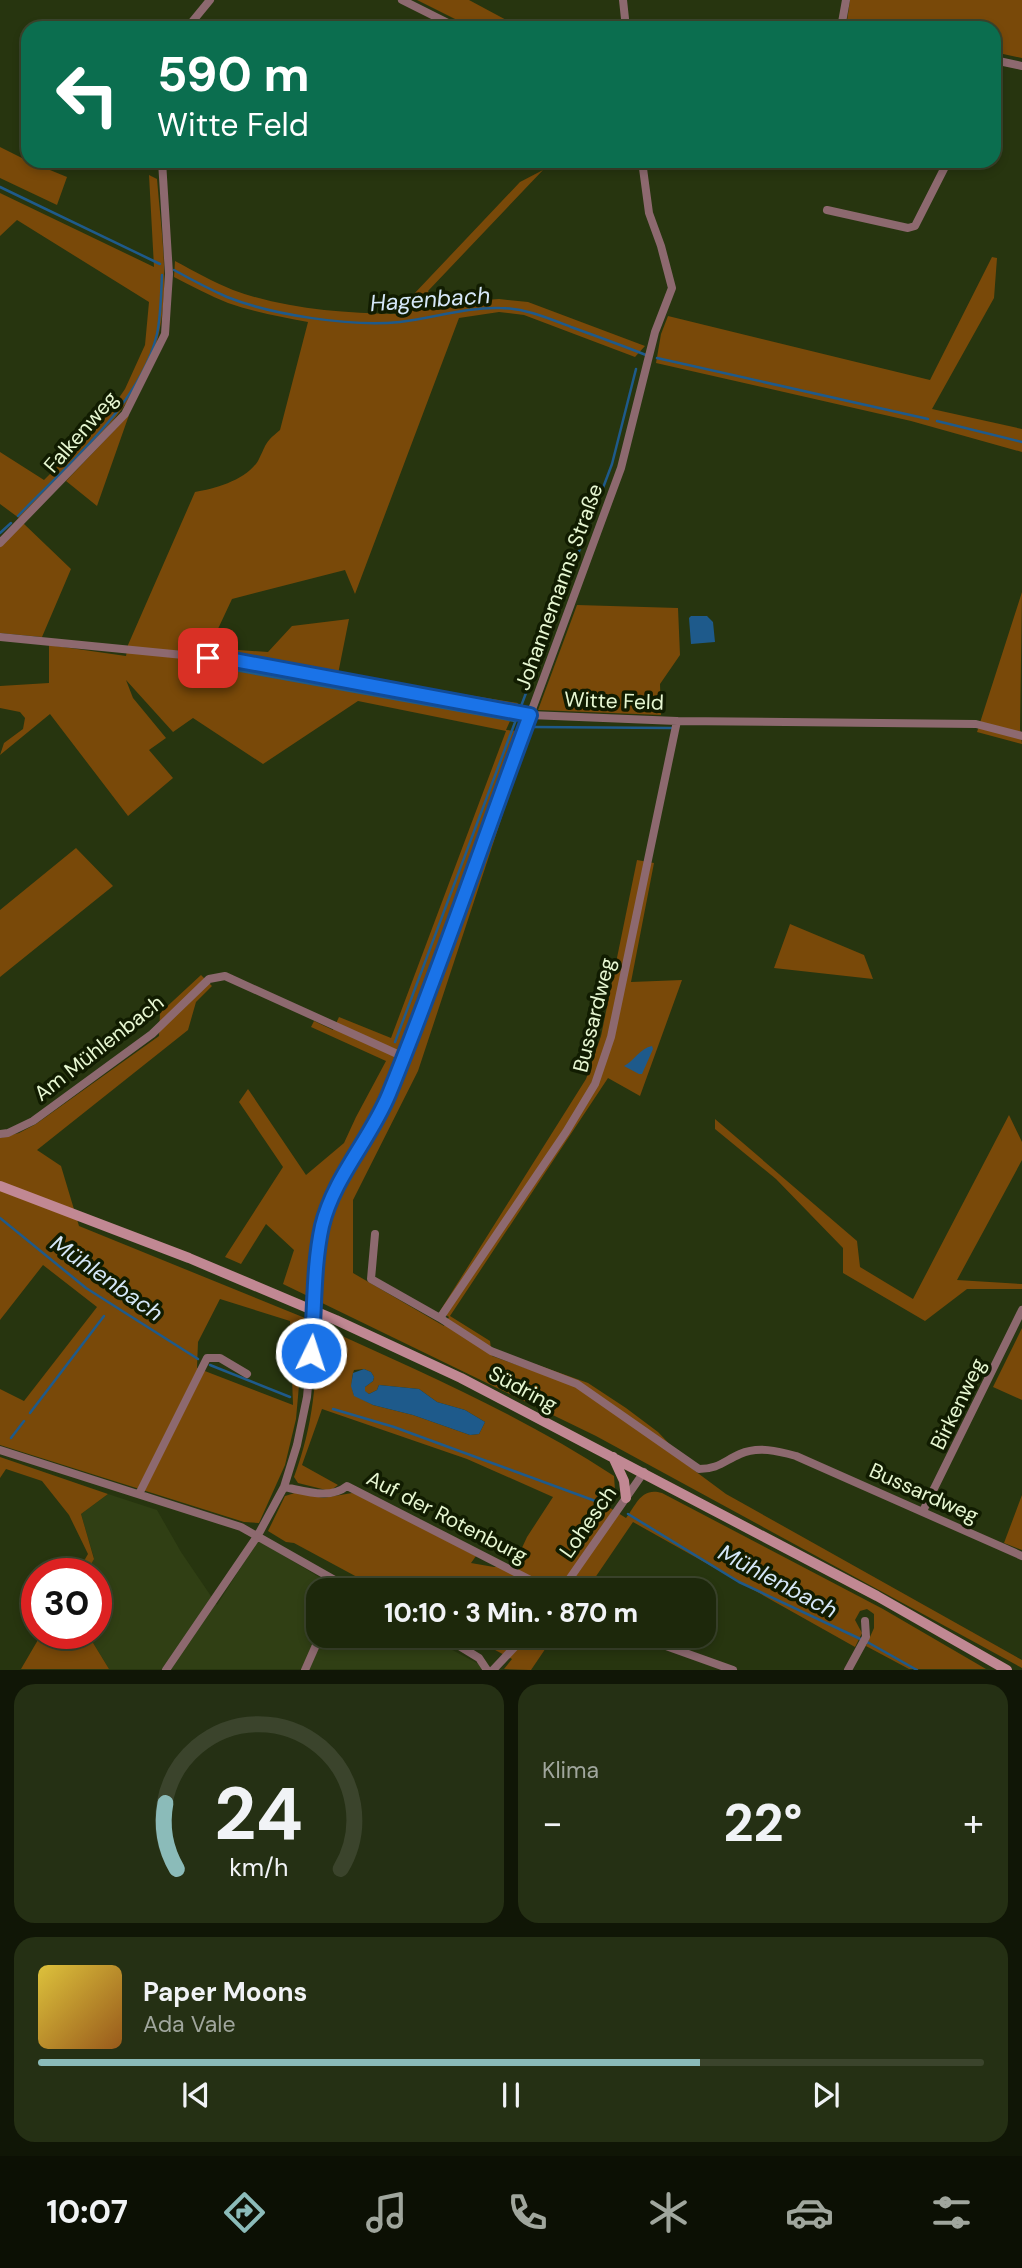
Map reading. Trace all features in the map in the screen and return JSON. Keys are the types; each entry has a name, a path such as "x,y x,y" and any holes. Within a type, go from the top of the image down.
{"main road":[{"name":"Südring","path":"0,1186 189,1258 461,1378 877,1595 1007,1670"},
{"path":"613,1457 624,1481 626,1498"}],"street":[{"path":"193,21 210,0"},
{"path":"402,0 444,21"},
{"path":"623,0 625,21"},
{"path":"842,21 846,0"},
{"path":"1001,64 1022,66"},
{"name":"Falkenweg","path":"0,543 125,414 165,334 169,274 162,168"},
{"name":"Johannemanns Straße","path":"166,1670 258,1535 284,1488 307,1397 322,1228 328,1206 353,1157 381,1113 404,1057 621,468 655,332 672,288 649,213 643,168"},
{"path":"827,210 908,228 915,226 944,168"},
{"name":"Witte Feld","path":"0,637 234,660 530,715 677,721 976,724 1022,736"},
{"name":"Bussardweg","path":"440,1318 566,1132 603,1066 677,721"},
{"name":"Am Mühlenbach","path":"0,1134 33,1121 152,1034 209,979 225,976 404,1057"},
{"name":"Bussardweg","path":"374,1234 371,1279 440,1318 491,1352 577,1384 699,1469 713,1469 743,1452 777,1451 796,1456 1022,1556"},
{"name":"Birkenweg","path":"923,1511 1022,1310"},
{"path":"139,1494 207,1358 220,1358 247,1374"},
{"path":"0,1450 241,1527 325,1578"},
{"name":"Lohesch","path":"570,1578 644,1472"},
{"name":"Auf der Rotenburg","path":"284,1488 329,1494 341,1491 347,1486 527,1578"},
{"path":"849,1670 864,1641 865,1621"},
{"path":"305,1670 315,1648"},
{"path":"463,1648 479,1658 487,1670"},
{"path":"493,1670 514,1648"},
{"path":"672,1648 733,1670"}],"shaded area":[{"path":"417,0 469,0 508,21 459,21"},
{"path":"850,0 1022,0 1022,58 1001,54 1001,21 847,21"},
{"path":"0,147 21,158 21,168 45,168 67,177 57,205 0,178"},
{"path":"543,170 428,291 436,308 499,299 528,302 645,346 635,357 524,315 499,312 459,318 355,594 345,570 232,599 209,648 268,652 292,626 349,619 338,674 518,703 506,730 530,732 418,1071 353,1200 353,1273 444,1326 449,1317 440,1311 586,1079 601,1036 637,860 654,863 631,982 682,980 640,1096 608,1078 450,1316 490,1341 492,1356 531,1370 535,1364 588,1383 658,1432 695,1471 726,1494 1022,1660 1022,1668 596,1436 283,1284 294,1250 266,1224 241,1264 225,1257 283,1167 239,1102 248,1089 306,1175 344,1143 386,1061 311,1027 314,1021 333,1030 339,1017 391,1038 506,731 358,701 263,764 193,718 173,732 126,680 133,698 166,738 149,750 173,778 128,816 50,714 0,755 4,743 23,729 25,718 20,712 0,708 0,686 49,683 49,645 126,656 128,645 195,492 221,486 253,468 268,441 280,430 308,322 248,309 214,297 174,277 175,261 233,290 273,302 334,311 395,314 520,182"},
{"path":"149,175 157,179 164,276 162,314 151,359 138,385 102,433 19,518 0,504 0,452 44,480 103,421 125,389 145,345 149,302 17,220 0,236 0,193 154,267"},
{"path":"992,257 997,258 994,298 932,409 1022,429 1022,452 911,421 656,363 661,334 668,316 930,380"},
{"path":"129,415 97,506 66,481"},
{"path":"23,523 71,569 42,637 0,633 0,547"},
{"path":"1022,592 1020,729 1022,744 977,732"},
{"path":"577,605 678,608 680,655 660,684 661,715 538,710"},
{"path":"76,848 113,886 0,977 0,910"},
{"path":"790,924 864,955 873,979 774,968"},
{"path":"201,975 212,986 196,1002 188,1030 37,1150 61,1166 79,1226 305,1318 296,1419 285,1465 259,1523 244,1522 0,1445 0,1389 24,1401 97,1307 43,1265 0,1320 0,1138 19,1133 36,1124 159,1036 160,1013","holes":["220,1299 290,1321 293,1405 197,1368 198,1342"]},
{"path":"1009,1115 1022,1142 1022,1160 957,1280 1022,1284 1022,1289 967,1289 925,1321 843,1273 843,1248 776,1179 715,1129 715,1119 857,1241 860,1267 913,1299"},
{"path":"318,1325 469,1395 579,1454 614,1476 615,1490 607,1506 626,1518 644,1495 649,1492 662,1493 883,1609 986,1669 909,1669 866,1646 874,1628 874,1614 867,1609 860,1611 855,1620 862,1633 855,1647 633,1522 595,1578 359,1578 268,1531 285,1496 298,1492 323,1498 352,1493 359,1495 476,1556 471,1563 494,1567 514,1565 527,1537 553,1497 467,1459 322,1409 302,1465 338,1485 330,1491 298,1483 294,1477 306,1439 315,1384","holes":["364,1369 374,1377 365,1387 364,1391 369,1394 377,1390 379,1385 419,1389 437,1402 465,1410 485,1422 479,1434 470,1435 413,1415 373,1405 354,1395 354,1370"]},
{"path":"1022,1328 1022,1400 993,1387"},
{"path":"0,1457 108,1494 81,1514 94,1558 86,1558 88,1554 69,1515 42,1481 6,1469 0,1478"},
{"path":"108,1494 157,1510 181,1552 217,1605 258,1540 321,1578 306,1578 306,1648 449,1648 488,1669 109,1669 97,1649 112,1649 112,1558 94,1558 81,1514"},
{"path":"1022,1495 1022,1550 1004,1543"},
{"path":"491,1648 546,1648 531,1670 504,1669 512,1659"},
{"path":"33,1649 97,1649 109,1669 21,1669"}],"water":[{"path":"691,616 707,616 713,622 715,642 691,644"},
{"path":"652,1046 642,1074 624,1066 644,1049"},
{"path":"364,1369 374,1377 365,1387 369,1394 377,1390 379,1385 419,1389 437,1402 465,1410 485,1422 479,1434 470,1435 413,1415 373,1405 354,1396 351,1386 353,1373"}],"waterway":[{"name":"Hagenbach","path":"0,187 160,264"},
{"name":"Hagenbach","path":"174,270 227,297 289,314 336,321 380,323 475,309 509,308 545,317 646,355"},
{"path":"18,516 100,432 135,385 157,334 162,275"},
{"name":"Hagenbach","path":"657,358 928,419"},
{"path":"564,591 612,464 636,369"},
{"name":"Hagenbach","path":"937,421 1022,442"},
{"path":"0,533 11,523"},
{"path":"520,709 559,605"},
{"path":"208,665 515,721"},
{"path":"395,1042 517,717"},
{"path":"532,727 671,728"},
{"name":"Mühlenbach","path":"0,1218 86,1288 198,1359"},
{"path":"30,1413 104,1316"},
{"name":"Mühlenbach","path":"210,1365 290,1397"},
{"name":"Mühlenbach","path":"333,1409 394,1427 609,1506"},
{"path":"11,1438 24,1421"},
{"name":"Mühlenbach","path":"628,1514 739,1582 869,1643 917,1670"}],"route":[{"path":"208,658 234,660 530,715 414,1031 381,1113 353,1157 328,1206 319,1247 311,1353"}]}
